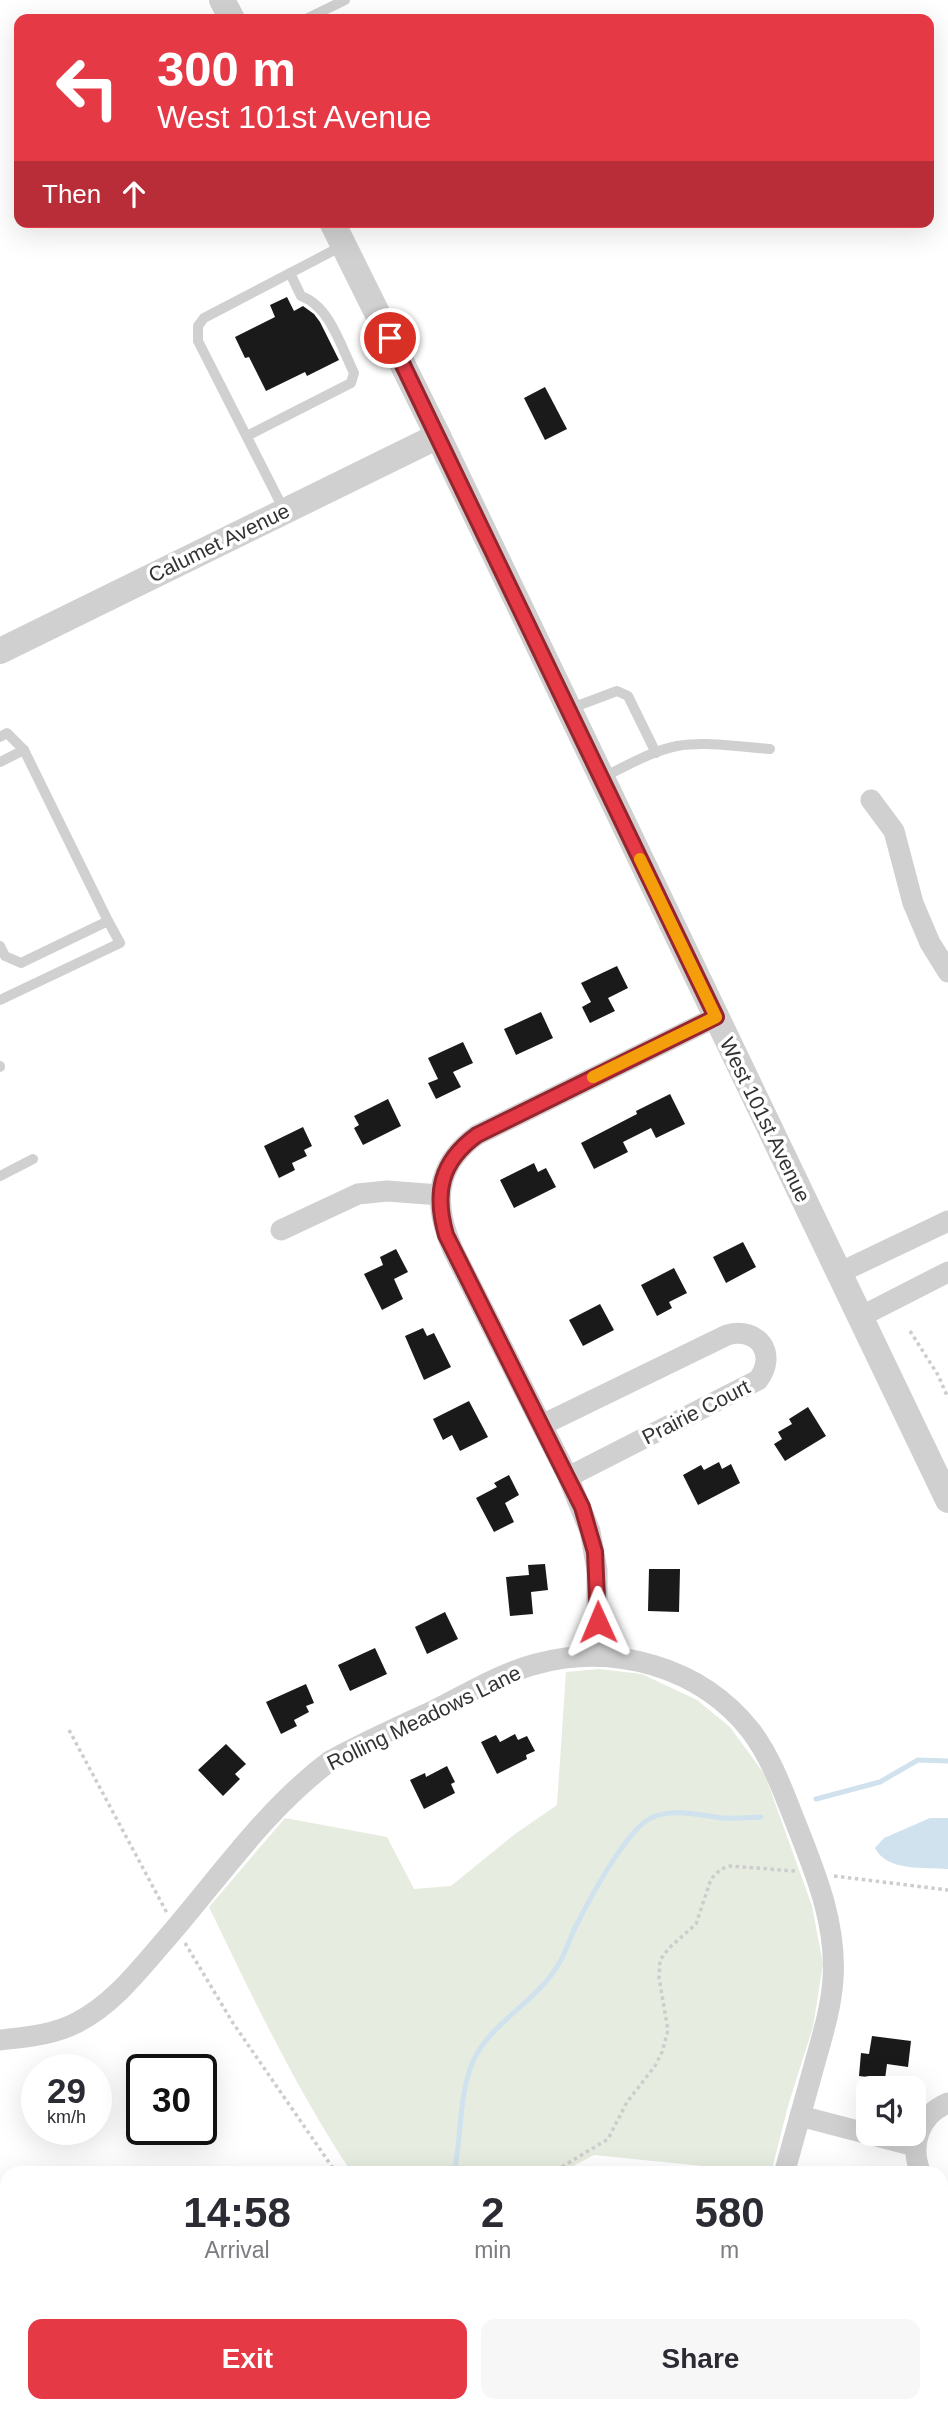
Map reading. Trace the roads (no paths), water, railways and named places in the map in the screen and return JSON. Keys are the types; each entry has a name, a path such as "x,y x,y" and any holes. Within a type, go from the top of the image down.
{"street":[{"name":"West 101st Avenue","path":"338,234 438,436 948,1500"},
{"name":"Calumet Avenue","path":"0,651 438,436"},
{"path":"871,800 894,831 913,903 930,943 948,972"},
{"path":"597,1656 599,1607 595,1552 590,1531 568,1477 453,1250 442,1220 440,1195 443,1178 453,1158 465,1143 477,1135 716,1017"},
{"path":"281,1230 358,1194 387,1191 440,1195"},
{"path":"839,1273 948,1221"},
{"path":"860,1317 948,1272"},
{"name":"Prairie Court","path":"542,1425 726,1335 745,1333 759,1341 764,1348 766,1365 758,1380 568,1477"},
{"name":"Rolling Meadows Lane","path":"0,2040 57,2031 91,2015 124,1988 282,1803 330,1761 518,1669 554,1660 597,1656 632,1659 661,1667 705,1689 751,1731 780,1783 815,1873 828,1916 834,1960 833,1979 826,2021 786,2166"},
{"path":"926,2120 930,2113 948,2103"},
{"path":"800,2116 856,2131"},
{"path":"915,2146 918,2166"}],"lane":[{"path":"316,14 345,0"},
{"path":"284,511 198,341 198,326 204,318 290,273 338,234"},
{"path":"247,436 351,383 354,373 324,312 314,300 301,296 290,273"},
{"path":"569,709 617,691 628,696 656,753"},
{"path":"0,737 8,733 24,750 120,943 0,1000"},
{"path":"601,778 678,746 713,745 770,749"},
{"path":"0,762 24,750"},
{"path":"0,946 5,956 21,963 108,921"},
{"path":"0,1176 33,1159"}],"water":[{"path":"930,1818 948,1818 948,1869 897,1865 881,1856 875,1848 884,1838"}],"waterway":[{"path":"816,1799 880,1782 918,1760 948,1761"},
{"path":"455,2166 465,2087 474,2059 491,2034 549,1978 599,1884 631,1836 651,1818 668,1813 729,1818 761,1817"}]}
